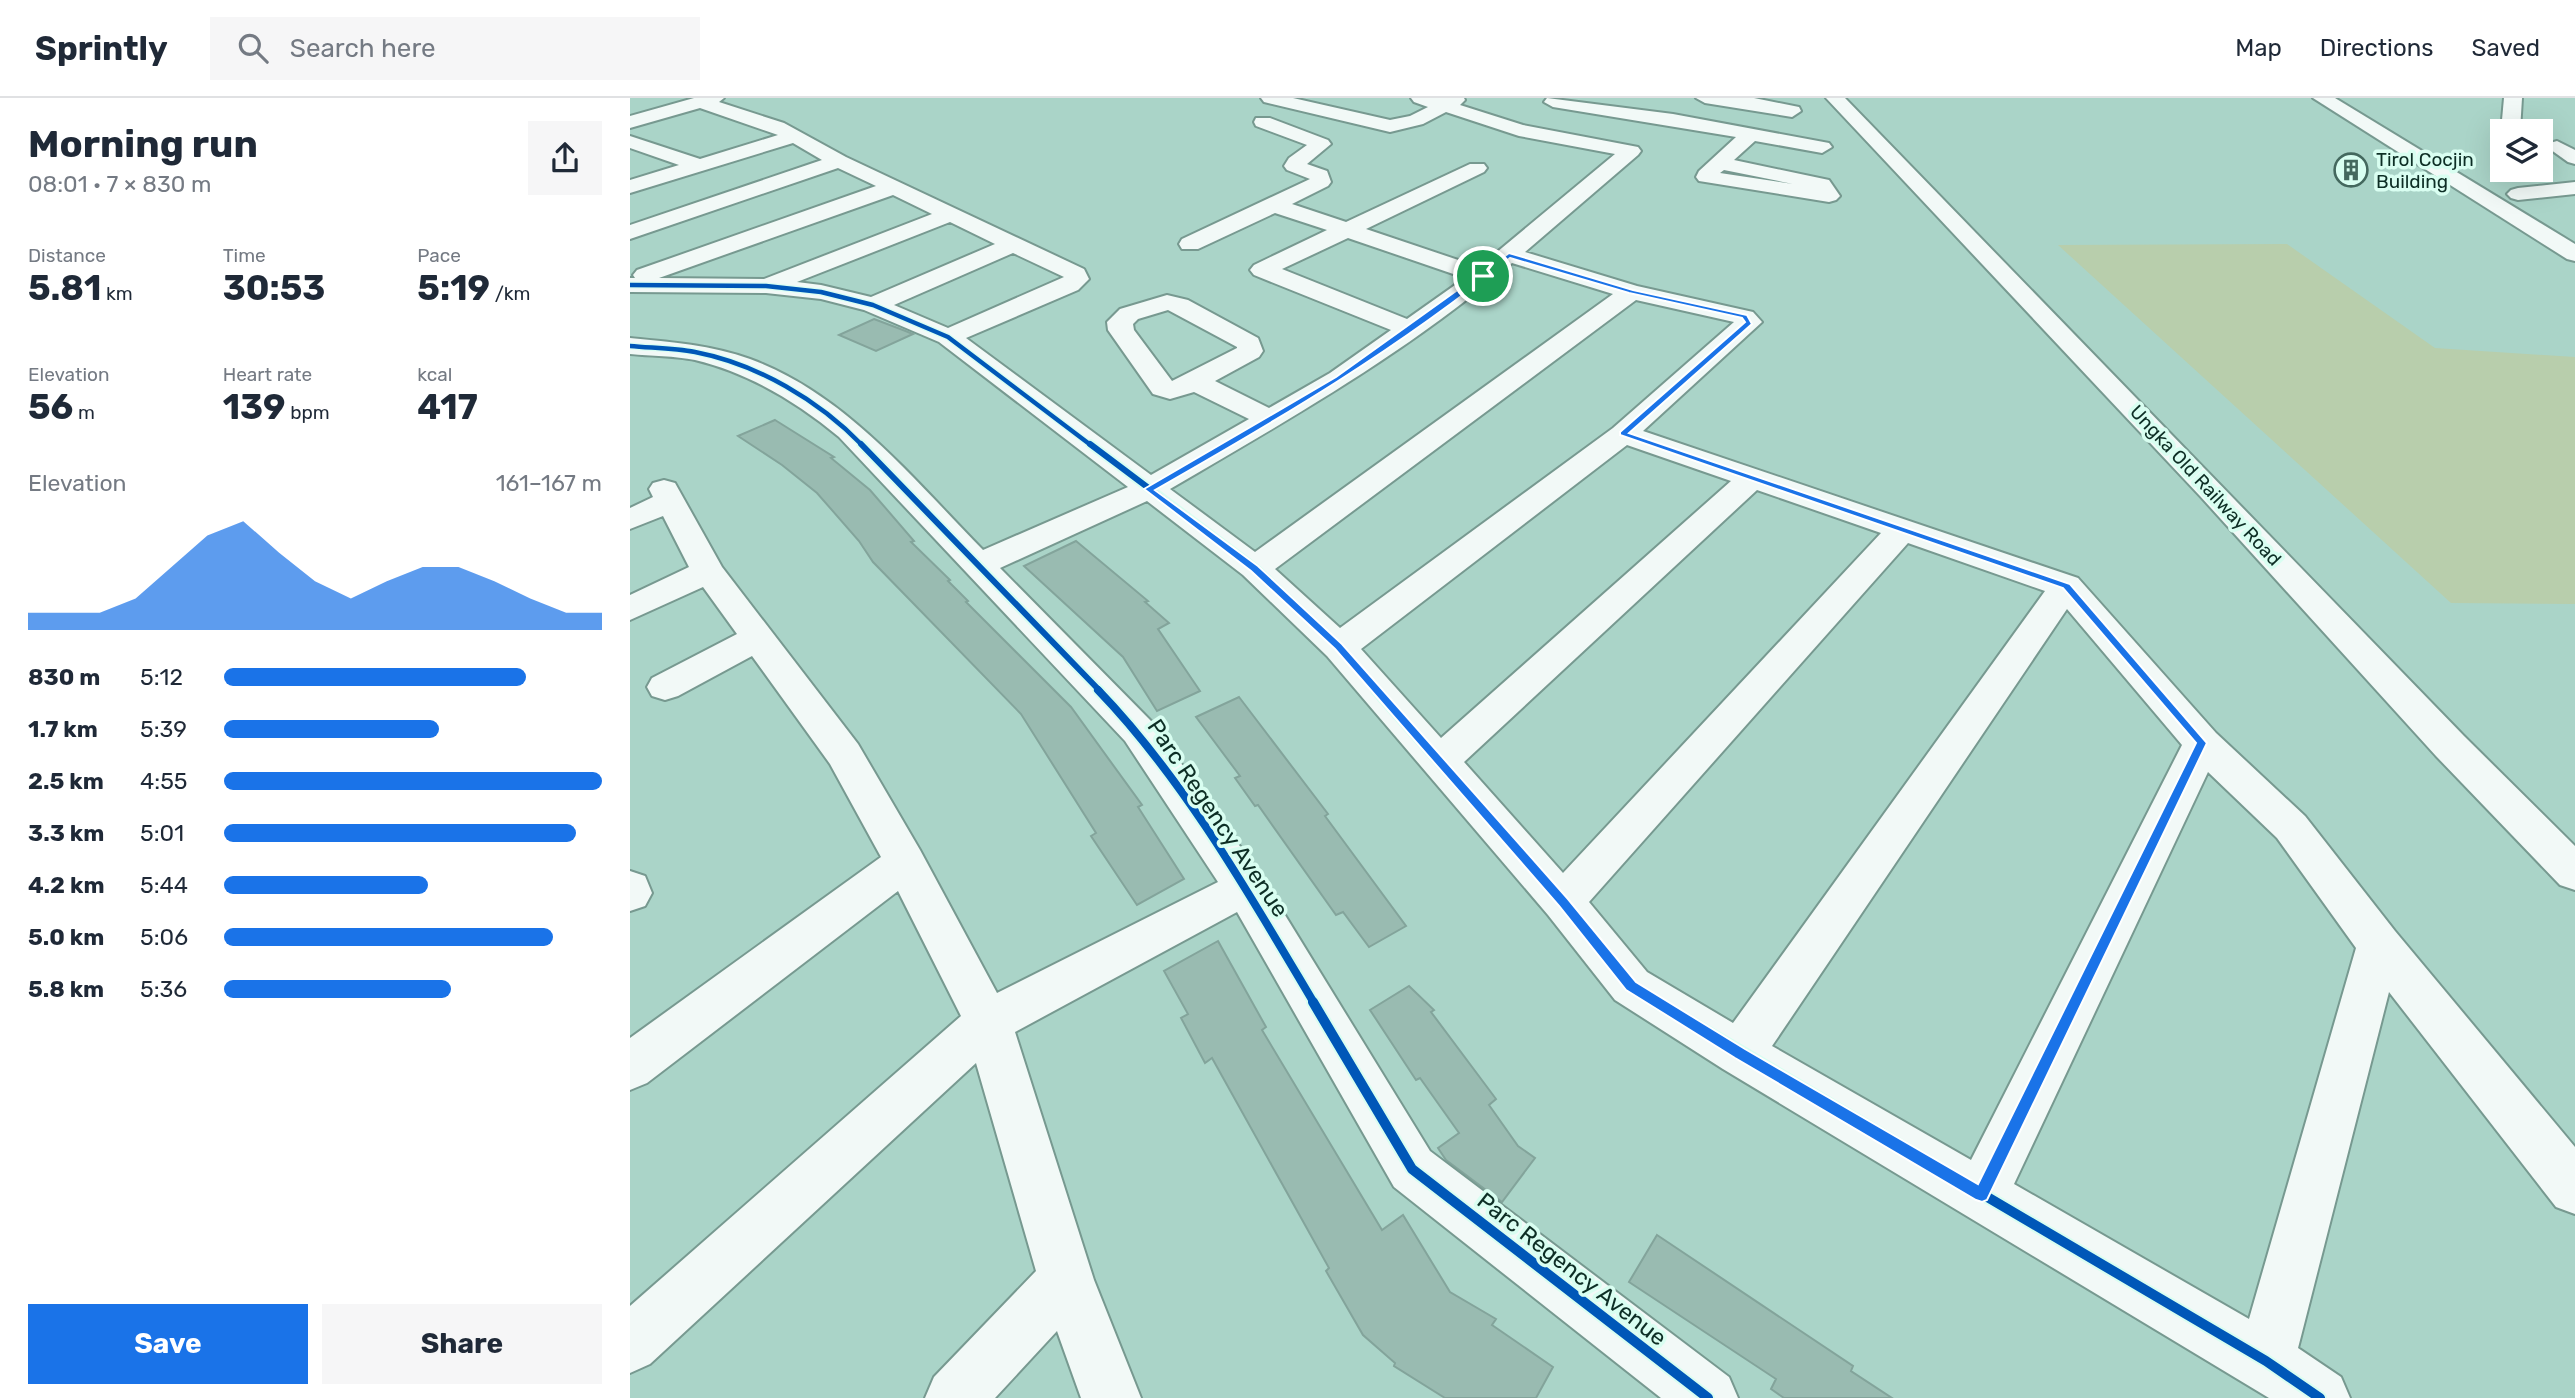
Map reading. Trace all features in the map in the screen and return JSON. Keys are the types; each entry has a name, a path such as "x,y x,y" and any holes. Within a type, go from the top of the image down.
{"street":[{"path":"1270,98 1390,126 1416,120 1453,102"},
{"path":"1420,98 1453,102 1519,130 1642,144"},
{"path":"1560,98 1554,102 1601,103 1673,120 1822,148"},
{"path":"978,565 1149,489 1272,421 1339,379 1509,256 1699,98"},
{"path":"1704,98 1747,101 1792,111"},
{"name":"Ungka Old Railway Road","path":"1835,98 2575,873"},
{"path":"2322,98 2575,254"},
{"path":"2354,98 2440,147"},
{"path":"2512,119 2513,98"},
{"path":"630,122 707,100 777,127 839,161 1076,274 1077,279 948,337"},
{"path":"1190,244 1321,181 1320,175 1294,166 1321,144 1263,122"},
{"path":"2372,127 2402,125"},
{"path":"1720,163 1822,184 1829,196 1706,177 1720,163 1751,134"},
{"path":"630,187 793,137"},
{"path":"630,142 698,165"},
{"path":"2557,147 2575,158"},
{"path":"630,232 839,161"},
{"path":"1410,330 1262,270 1477,168"},
{"path":"2552,214 2508,185 2575,188"},
{"path":"630,282 894,187"},
{"path":"1274,205 1483,276"},
{"path":"766,286 951,214"},
{"path":"873,305 1014,244"},
{"path":"1339,647 1623,434 1749,322 1744,317 1632,292 1509,256"},
{"path":"630,282 766,286 821,292 873,305 948,337 1255,568 1339,647 1563,902 1631,986 1740,1054 2266,1361 2320,1398"},
{"path":"1255,568 1632,292"},
{"path":"1167,302 1179,305 1249,343 1250,351 1240,358 1194,381 1170,391 1163,388 1121,330 1120,323 1129,314 1167,302"},
{"name":"Parc Regency Avenue","path":"630,346 694,352 742,365 816,404 849,431 1138,732 1247,889 1412,1169 1708,1398"},
{"path":"1194,381 1272,421"},
{"path":"1623,434 2066,586 2202,743 2291,827 2379,945 2575,1188"},
{"path":"1439,762 1754,477"},
{"path":"630,520 666,495 708,571 844,754 905,862 988,1022 1066,1280 1111,1398"},
{"path":"1563,902 1902,530"},
{"path":"630,609 708,571"},
{"path":"1740,1054 2066,586"},
{"path":"664,688 758,638"},
{"path":"1982,1195 2202,743"},
{"path":"630,1067 905,862"},
{"path":"630,1344 988,1022 1218,901 1247,889"},
{"path":"2266,1361 2379,945"},
{"path":"955,1398 1066,1280"}],"green space":[{"path":"2287,244 2435,348 2575,357 2575,604 2451,603 2058,245"}],"building":[{"path":"874,319 913,334 876,351 839,335"},
{"path":"775,420 834,457 831,458 870,490 914,541 911,542 950,580 948,581 968,601 966,602 1071,707 1142,805 1138,807 1184,879 1137,905 1091,836 1096,833 1021,714 873,562 859,541 817,493 782,465 738,436"},
{"path":"1076,541 1148,601 1145,602 1169,623 1158,629 1200,691 1157,711 1123,657 1024,566"},
{"path":"1239,697 1328,814 1325,816 1406,926 1369,947 1343,912 1336,915 1258,805 1255,806 1235,778 1240,776 1196,717"},
{"path":"1218,941 1266,1027 1262,1030 1382,1230 1403,1215 1450,1292 1496,1319 1492,1325 1553,1367 1536,1398 1445,1398 1394,1366 1395,1363 1363,1335 1326,1271 1329,1268 1212,1058 1205,1063 1181,1018 1188,1014 1164,971"},
{"path":"1409,986 1434,1010 1431,1012 1496,1099 1489,1105 1518,1146 1535,1158 1502,1202 1446,1160 1438,1148 1459,1133 1420,1078 1416,1080 1370,1010"},
{"path":"1657,1235 1853,1366 1851,1371 1892,1398 1784,1398 1771,1389 1776,1379 1629,1282"}],"cycle path":[{"path":"630,285 766,286 821,292 873,305 948,337 1255,568 1339,647 1563,902 1631,986 1740,1053 2266,1361 2320,1398"},
{"path":"630,346 694,352 742,365 816,404 849,431 1138,731 1246,889 1412,1169 1708,1398"}],"place":[{"name":"Tirol Cocjin Building","path":"2351,170"}],"route":[{"path":"1509,256 1632,292 1748,319 1749,322 1722,348 1623,434 2066,586 2202,743 1982,1195 1740,1054 1631,986 1563,902 1339,647 1255,568 1149,489 1272,421 1339,379 1483,276 1509,256"}]}
